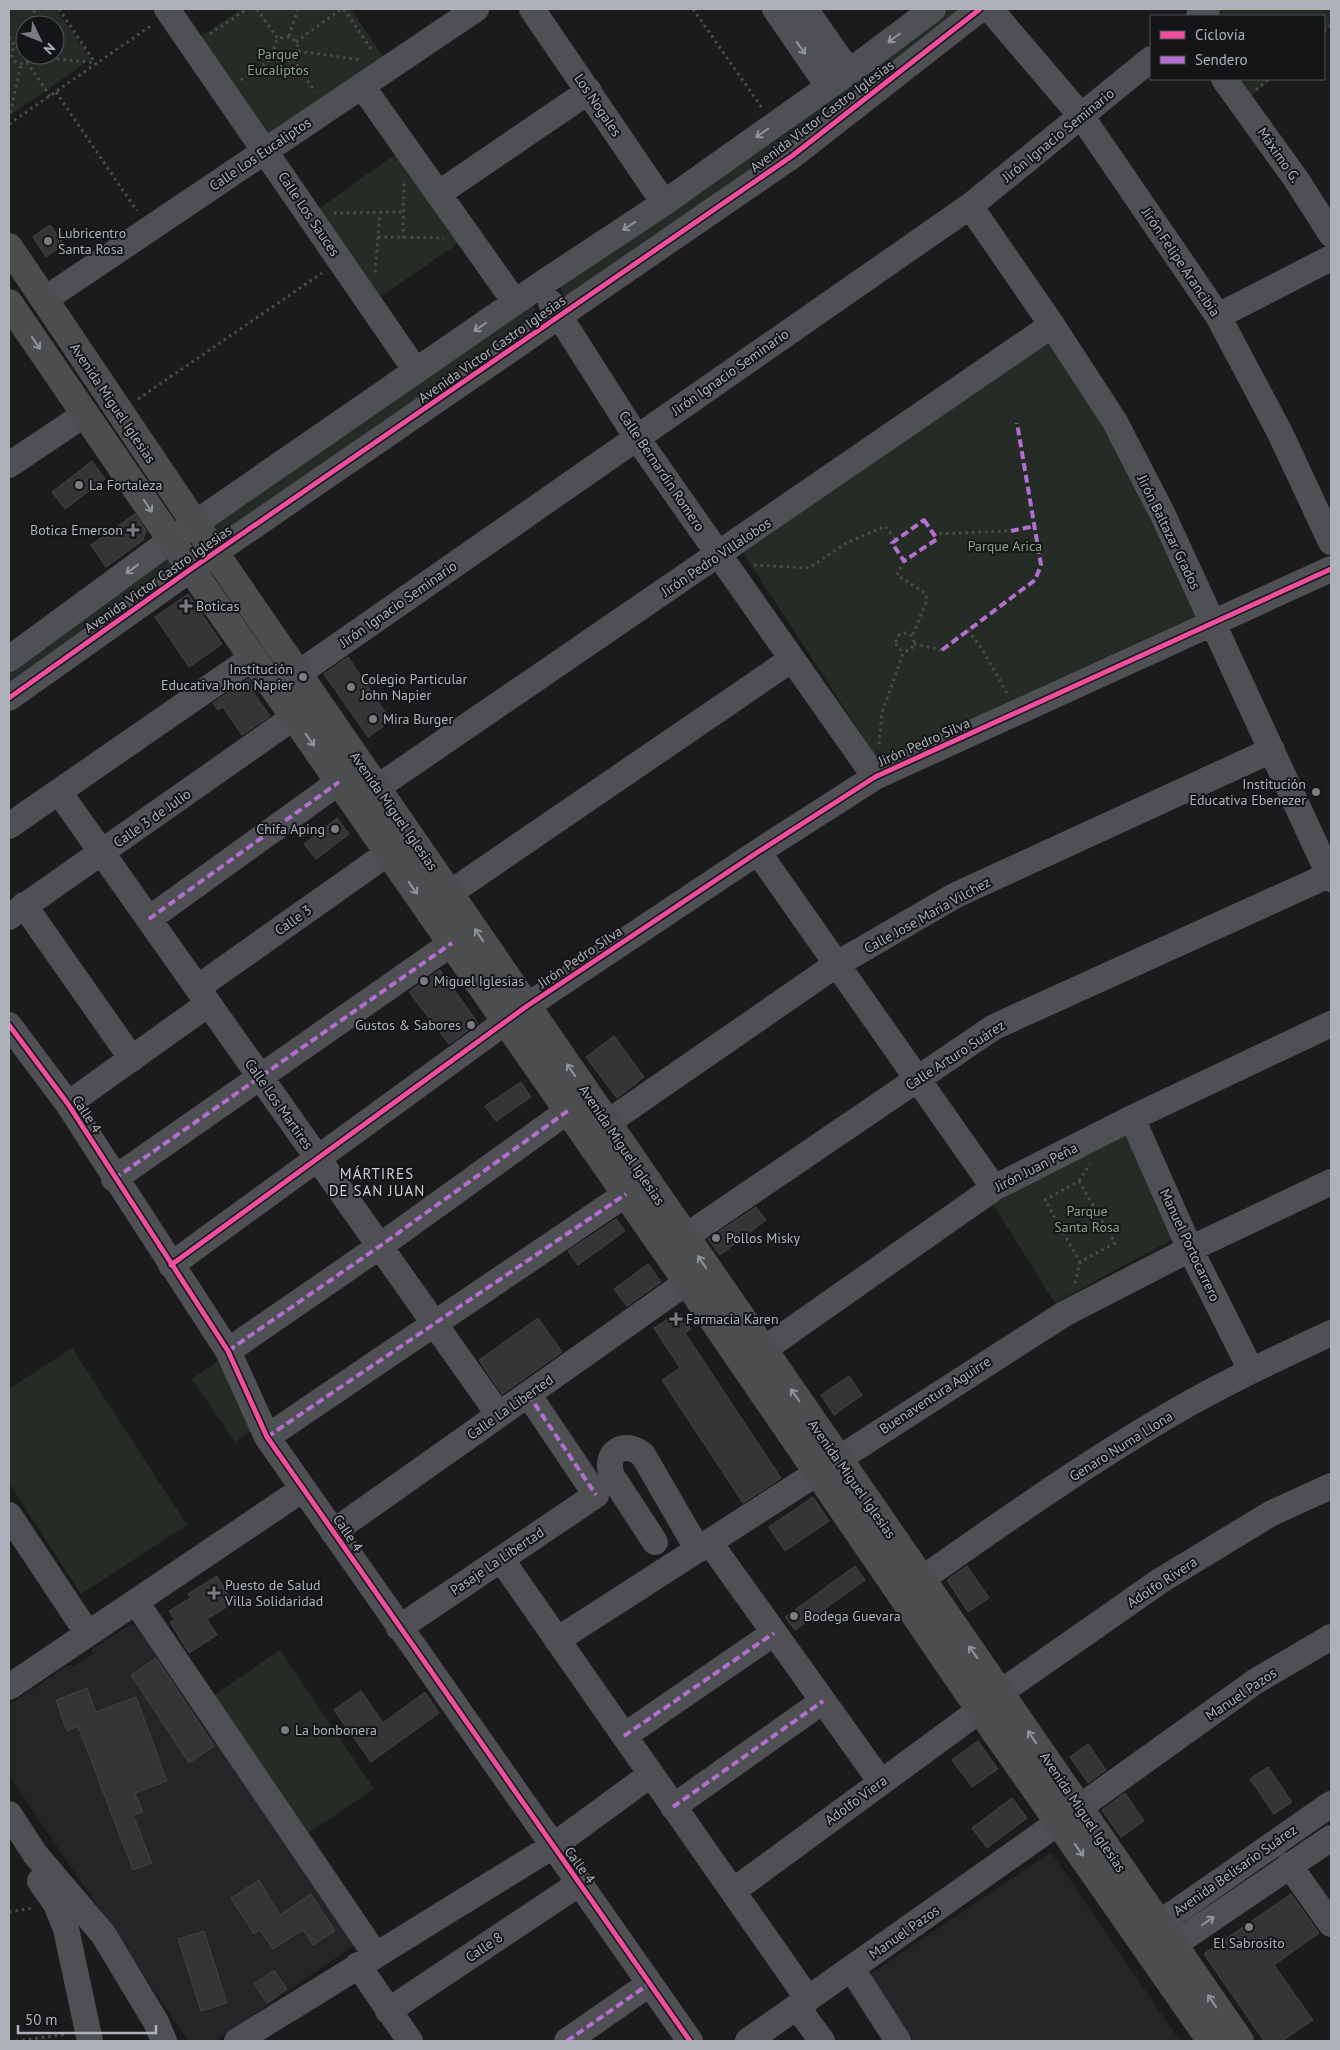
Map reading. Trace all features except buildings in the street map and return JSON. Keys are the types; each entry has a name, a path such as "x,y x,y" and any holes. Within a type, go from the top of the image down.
{"main road":[{"name":"Avenida Miguel Iglesias","path":"9,247 118,412 450,892 568,1110 687,1282 828,1465 922,1579 1001,1692 1069,1814 1156,1941 1211,2041"},
{"name":"Avenida Miguel Iglesias","path":"9,303 252,658 452,943 517,1014 607,1123 763,1350 828,1465 980,1710 1069,1814"},
{"name":"Avenida Miguel Iglesias","path":"1156,1941 1240,2041"}],"street":[{"name":"Calle Los Eucaliptos","path":"44,300 362,86 383,66 476,9"},
{"name":"Los Nogales","path":"532,9 664,203"},
{"path":"774,9 828,86"},
{"path":"805,9 849,72"},
{"name":"Avenida Victor Castro Iglesias","path":"9,659 171,540 515,302 664,203 849,72 933,9"},
{"name":"Avenida Victor Castro Iglesias","path":"9,698 191,569 792,156 980,9"},
{"name":"Jirón Felipe Arancibia","path":"990,9 1082,117 1218,316 1280,433 1331,542"},
{"name":"Calle Los Sauces","path":"168,11 416,371"},
{"name":"Jirón Ignacio Seminario","path":"298,673 970,206 1082,117 1150,60"},
{"name":"Máximo G.","path":"1225,80 1296,178 1331,234"},
{"path":"362,86 515,302"},
{"path":"438,194 589,91"},
{"name":"Jirón Baltazar Grados","path":"970,206 1052,325 1115,422 1161,511 1330,877"},
{"path":"1218,316 1331,258"},
{"name":"Calle Bernardin Romero","path":"540,285 637,438 875,777"},
{"name":"Jirón Pedro Villalobos","path":"378,787 1052,325"},
{"path":"9,464 85,414"},
{"name":"Jirón Pedro Silva","path":"171,1265 517,1014 758,852 875,777 1331,569"},
{"path":"9,826 252,658"},
{"path":"450,892 792,659"},
{"name":"Calle 3 de Julio","path":"17,911 294,717"},
{"name":"Calle Jose Maria Vilchez","path":"607,1123 837,964 956,895 1272,750"},
{"path":"149,919 339,782"},
{"name":"Calle Los Martires","path":"59,792 499,1415"},
{"path":"758,852 994,1188"},
{"name":"Calle 3","path":"68,1104 132,1059 203,996 388,853"},
{"name":"Calle Arturo Suárez","path":"685,1237 994,1028 1330,877"},
{"path":"17,911 132,1059"},
{"path":"114,1179 452,943"},
{"name":"Jirón Juan Peña","path":"763,1350 994,1188 1132,1118 1331,1024"},
{"name":"Calle 4","path":"9,1025 68,1104 114,1179 228,1351 267,1437 690,2041"},
{"path":"228,1351 380,1246 568,1110"},
{"name":"Manuel Portocarrero","path":"1132,1118 1190,1249 1251,1370"},
{"name":"Buenaventura Aguirre","path":"557,1640 1064,1314 1190,1249 1331,1182"},
{"path":"267,1437 626,1194"},
{"name":"Calle La Liberted","path":"333,1532 687,1282"},
{"name":"Genaro Numa Llona","path":"922,1579 1053,1488 1150,1426 1251,1370 1331,1333"},
{"name":"Pasaje La Libertad","path":"399,1628 596,1495 528,1394"},
{"path":"655,1542 608,1467 611,1458 617,1450 627,1447 636,1448 643,1455 704,1546 774,1633 881,1782"},
{"name":"Adolfo Rivera","path":"1001,1692 1160,1581 1270,1514 1331,1486"},
{"path":"9,1687 303,1490"},
{"path":"13,1529 88,1634"},
{"path":"500,1559 733,1891 802,2003 822,2041"},
{"path":"136,1602 367,1959 388,2011 410,2041"},
{"path":"624,1736 774,1633"},
{"name":"Manuel Pazos","path":"748,2041 1256,1681 1331,1637"},
{"path":"674,1807 823,1701"},
{"name":"Adolfo Viera","path":"733,1891 980,1710"},
{"path":"237,2041 367,1959 553,1846 650,1775"},
{"name":"Avenida Belisario Suárez","path":"1156,1941 1331,1804"},
{"path":"12,1823 34,1854 103,1934 156,2022 164,2041"},
{"name":"Avenida Belisario Suárez","path":"1156,1941 1289,1865 1331,1838"},
{"path":"34,1854 39,1880 56,1904 66,1929 89,2036"},
{"path":"1289,1865 1331,1924"},
{"name":"Calle 8","path":"388,2011 580,1883"},
{"path":"852,1969 898,2041"},
{"path":"567,2041 649,1984"}],"path":[{"path":"59,9 96,64"},
{"path":"207,36 247,9"},
{"path":"257,9 278,39"},
{"path":"289,36 298,9"},
{"path":"296,42 343,9 383,66"},
{"path":"693,9 774,125"},
{"path":"9,124 168,11"},
{"path":"278,39 289,36"},
{"path":"278,39 273,50 276,56 286,61 293,59 298,51 296,42 289,36"},
{"path":"9,37 15,46 10,53"},
{"path":"298,51 383,66"},
{"path":"238,82 276,56"},
{"path":"293,59 318,95"},
{"path":"65,60 96,64"},
{"path":"9,119 21,65"},
{"path":"29,65 50,96"},
{"path":"56,92 149,229"},
{"path":"403,238 402,212 406,149"},
{"path":"308,214 402,212"},
{"path":"372,306 380,213"},
{"path":"378,237 470,239"},
{"path":"118,412 340,261"},
{"path":"754,565 809,568 845,544 885,526 896,540"},
{"path":"934,534 1011,531"},
{"path":"750,559 759,574"},
{"path":"904,562 898,575 924,593 927,600 912,637 914,644 910,650 904,651 898,646 898,638 905,633 912,637"},
{"path":"968,630 982,649 1009,698"},
{"path":"914,644 942,650"},
{"path":"875,777 882,713 904,651"},
{"path":"1073,1291 1080,1262 1045,1200 1080,1181 1115,1243 1080,1262"},
{"path":"16,2041 89,2036"}],"shaded area":[{"path":"129,1625 140,1626 356,1944 215,2041 188,2041 9,1775 9,1705 68,1665 74,1666 92,1654 92,1649"},
{"path":"1051,1852 1180,2041 882,2041 848,1989"}],"green space":[{"path":"9,9 56,9 60,15 15,15 15,65 65,65 65,22 91,59 9,116"},
{"name":"Parque Eucaliptos","path":"241,9 351,9 383,57 263,138 197,39"},
{"path":"945,9 961,9 781,154 568,301 559,286 778,139"},
{"path":"1216,9 1331,9 1331,25 1325,31 1325,15 1209,15"},
{"path":"1238,80 1270,80 1250,97"},
{"path":"397,153 460,242 379,298 317,210"},
{"path":"530,302 541,318 222,539 211,523"},
{"name":"Parque Arica","path":"1050,341 1121,457 1195,616 879,761 743,553"},
{"path":"171,553 180,566 9,689 9,670"},
{"name":"Parque Santa Rosa","path":"1124,1131 1173,1239 1055,1303 993,1204"},
{"path":"72,1348 187,1525 81,1594 9,1483 9,1389"},
{"path":"228,1354 271,1417 235,1442 192,1379"},
{"name":"La bonbonera","path":"280,1650 374,1789 307,1834 213,1696"}],"marked path":[{"path":"942,650 1035,580 1041,565 1017,423"},
{"path":"924,520 937,539 904,561 892,543 924,520"},
{"path":"1011,531 1035,526"},
{"path":"149,919 339,782"},
{"path":"114,1179 452,943"},
{"path":"228,1351 380,1246 569,1110"},
{"path":"267,1437 626,1194"},
{"path":"528,1394 596,1495"},
{"path":"624,1736 774,1633"},
{"path":"673,1807 823,1701"},
{"path":"567,2041 649,1984"}],"cycle path":[{"path":"9,698 191,569 792,156 980,9"},
{"path":"171,1265 527,1006 758,852 875,777 1331,569"},
{"path":"9,1025 68,1104 228,1351 267,1437 690,2041"}],"place":[{"name":"Lubricentro Santa Rosa","path":"48,241"},
{"name":"La Fortaleza","path":"79,485"},
{"name":"Botica Emerson","path":"133,530"},
{"name":"Boticas","path":"186,606"},
{"name":"Institución Educativa Jhon Napier","path":"303,677"},
{"name":"Colegio Particular John Napier","path":"351,687"},
{"name":"Mira Burger","path":"373,719"},
{"name":"Institución Educativa Ebenezer","path":"1316,792"},
{"name":"Chifa Aping","path":"335,829"},
{"name":"Miguel Iglesias","path":"424,981"},
{"name":"Gustos & Sabores","path":"471,1025"},
{"name":"Pollos Misky","path":"716,1238"},
{"name":"Farmacia Karen","path":"676,1319"},
{"name":"Puesto de Salud Villa Solidaridad","path":"214,1593"},
{"name":"Bodega Guevara","path":"794,1616"},
{"name":"La bonbonera","path":"285,1730"},
{"name":"El Sabrosito","path":"1249,1927"}],"district":[{"name":"MÁRTIRES DE SAN JUAN","path":"377,1182"}]}
